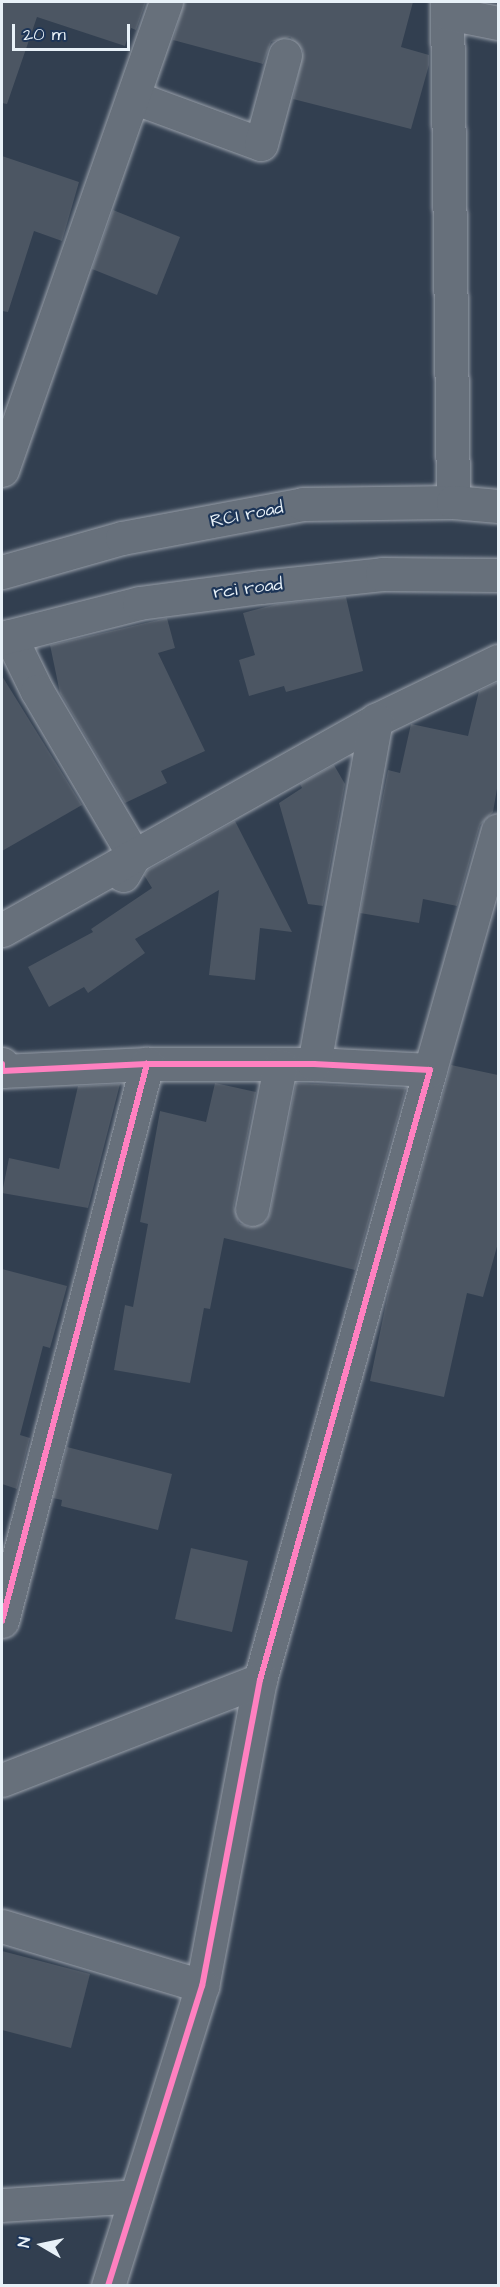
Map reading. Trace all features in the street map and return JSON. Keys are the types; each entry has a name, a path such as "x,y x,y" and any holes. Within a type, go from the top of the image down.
{"street":[{"path":"2,470 166,2"},
{"path":"453,502 448,7 498,23"},
{"path":"133,98 261,144 285,55"},
{"name":"RCI road","path":"2,572 122,538 303,504 453,502 498,506"},
{"name":"rci road","path":"6,637 139,603 261,587 382,574 498,575"},
{"path":"6,637 37,691 127,868"},
{"path":"2,930 127,868 376,720 498,661"},
{"path":"314,1064 376,720"},
{"path":"108,2286 202,1986 260,1680 498,830"},
{"path":"2,1069 147,1064 280,1066 314,1064 430,1070"},
{"path":"2,1621 147,1064"},
{"path":"252,1209 280,1066"},
{"path":"2,1780 260,1680"},
{"path":"2,1926 202,1986"},
{"path":"2,2205 136,2196"}],"building":[{"path":"2,2 146,2 136,30 131,28 125,46 37,17 7,104 2,103"},
{"path":"184,2 413,2 401,47 429,55 429,65 411,129 293,99 303,51 290,37 271,42 263,64 173,40"},
{"path":"2,156 79,182 62,241 34,231 8,312 2,311"},
{"path":"113,210 180,237 157,295 92,269"},
{"path":"346,597 363,671 286,692 284,686 249,696 239,660 255,655 243,613 277,604"},
{"path":"167,618 175,648 158,653 205,751 161,771 167,783 125,803 60,693 50,645"},
{"path":"2,676 82,805 2,851"},
{"path":"498,682 498,783 493,812 480,825 457,906 423,899 419,923 360,913 388,770 400,773 411,724 468,736 479,691"},
{"path":"334,765 345,784 323,906 308,904 279,803 302,788 300,784"},
{"path":"235,821 292,932 260,928 255,980 209,975 219,890 135,939 145,953 88,993 84,987 49,1007 28,967 93,932 91,929 152,888 144,875 148,870"},
{"path":"451,1065 498,1075 498,1243 483,1297 467,1293 444,1397 370,1381 391,1279"},
{"path":"215,1083 256,1092 234,1206 239,1223 249,1227 266,1222 270,1213 296,1083 406,1088 355,1270 224,1238 210,1309 204,1308 190,1383 114,1370 125,1305 133,1307 148,1224 140,1222 160,1111 206,1122"},
{"path":"120,1084 88,1208 2,1193 9,1158 59,1169 78,1086"},
{"path":"2,1269 67,1286 50,1348 43,1346 20,1435 30,1438 17,1489 2,1484"},
{"path":"67,1447 172,1474 158,1530 61,1506 62,1500 53,1498"},
{"path":"191,1548 248,1561 232,1632 175,1619"},
{"path":"2,1951 90,1974 71,2048 2,2030"}],"cycle path":[{"path":"2,1064 2,1071 147,1064 314,1064 430,1070 260,1680 202,1986 108,2286"},
{"path":"2,1621 147,1064"}]}
